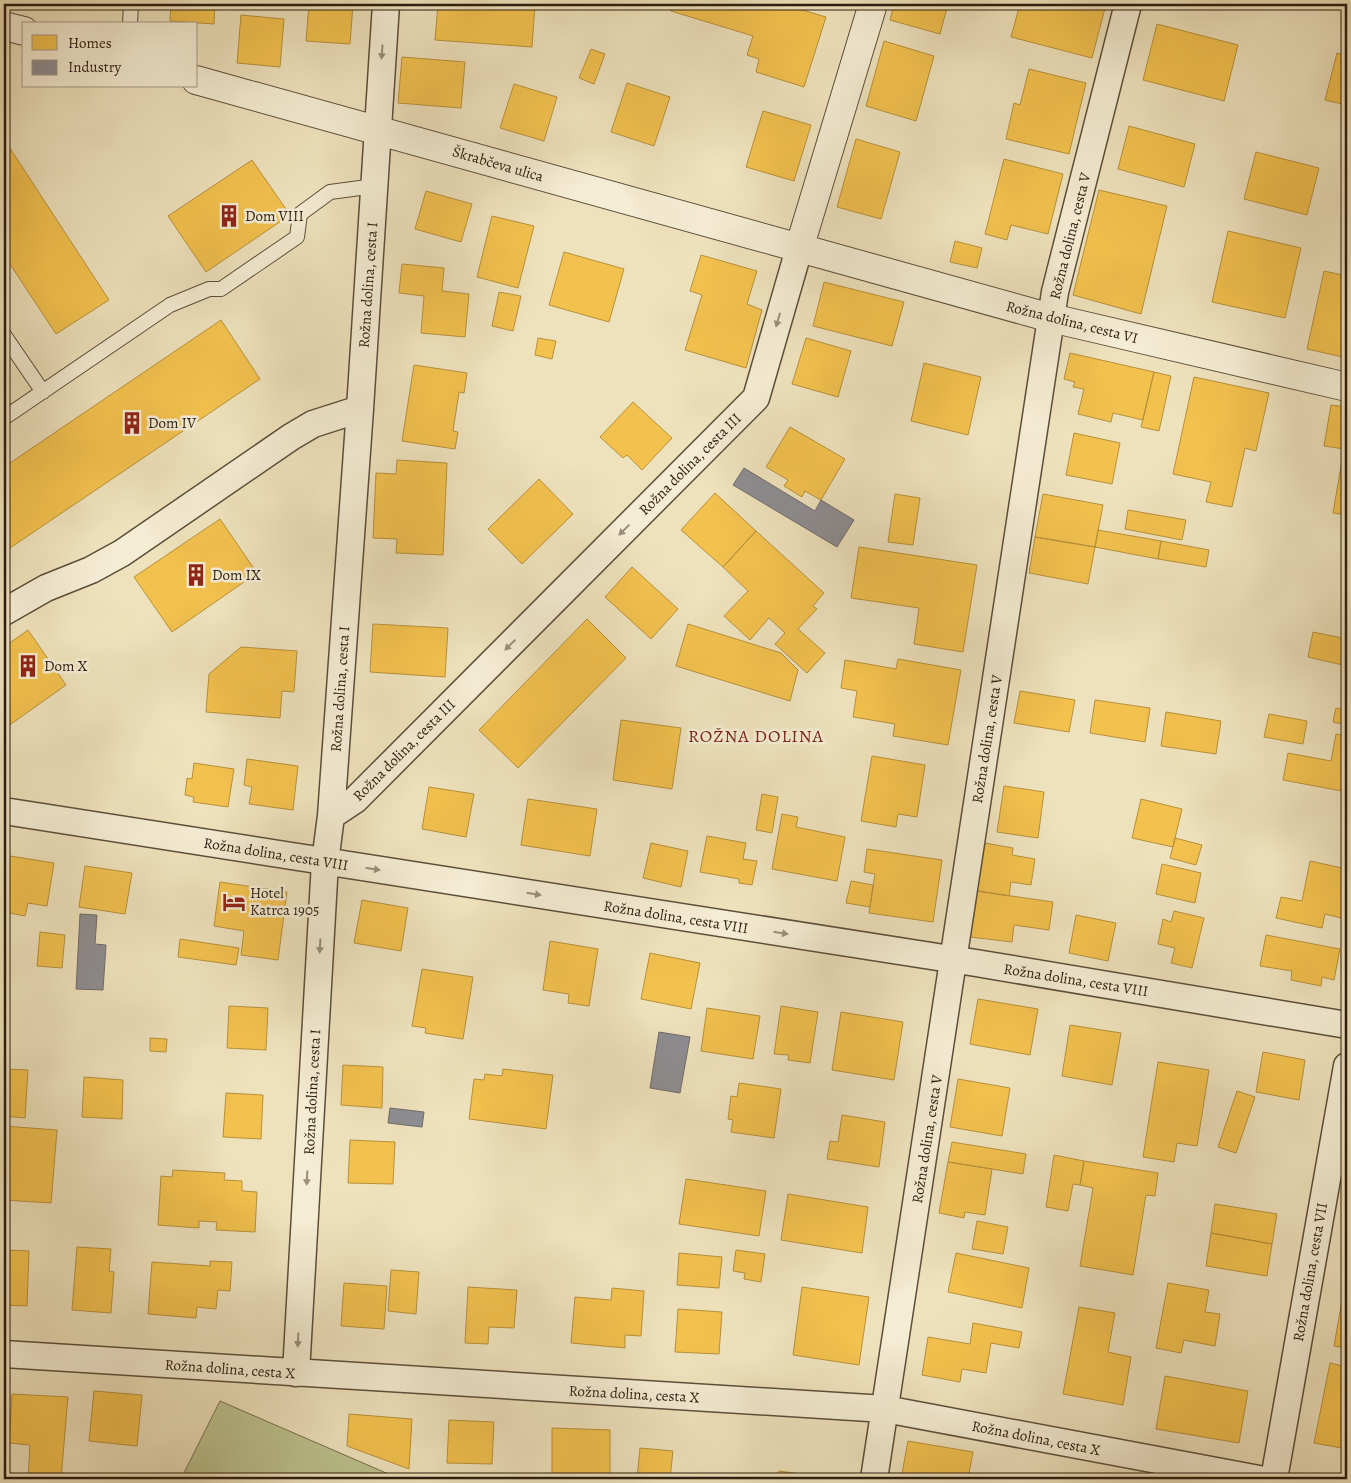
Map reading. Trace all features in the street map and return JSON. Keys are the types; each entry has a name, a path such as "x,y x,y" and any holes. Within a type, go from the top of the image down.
{"street":[{"name":"Rožna dolina, cesta I","path":"296,1373 325,862 331,816 360,409 386,4"},
{"name":"Rožna dolina, cesta III","path":"331,816 362,793 756,398 872,4"},
{"name":"Rožna dolina, cesta V","path":"874,1479 1055,292 1128,4"},
{"path":"4,26 22,30"},
{"name":"Škrabčeva ulica","path":"198,81 800,249"},
{"name":"Rožna dolina, cesta VI","path":"800,249 1051,318 1347,387"},
{"path":"4,612 46,588 91,570 122,553 290,437 313,424 360,409"},
{"name":"Rožna dolina, cesta VIII","path":"4,811 954,960 1347,1025"},
{"name":"Rožna dolina, cesta VII","path":"1274,1479 1347,1066"},
{"name":"Rožna dolina, cesta X","path":"4,1354 885,1409 1258,1479"}],"lane":[{"path":"130,22 131,4"},
{"path":"4,418 170,305 209,289 221,289 297,237 300,214 330,192 375,186"},
{"path":"4,335 43,392"}],"green space":[{"path":"220,1401 400,1479 181,1479"}],"building: Homes":[{"path":"171,4 215,4 214,24 170,21"},
{"path":"309,4 353,4 350,44 306,41"},
{"path":"438,4 479,6 480,4 535,4 532,47 435,40"},
{"path":"673,4 754,4 765,7 766,4 782,4 826,17 804,87 756,72 759,59 747,55 753,36 671,11"},
{"path":"894,4 948,4 940,34 890,20"},
{"path":"1020,4 1106,4 1092,58 1011,37"},
{"path":"241,15 284,19 280,67 237,63"},
{"path":"1157,24 1238,45 1224,101 1143,80"},
{"path":"884,41 934,56 916,121 866,106"},
{"path":"591,49 605,54 594,84 579,78"},
{"path":"1337,53 1347,56 1347,105 1325,100"},
{"path":"402,57 465,62 461,108 398,103"},
{"path":"1029,69 1086,83 1069,154 1006,139 1014,103 1020,105"},
{"path":"627,83 670,97 654,146 611,132"},
{"path":"514,84 557,97 544,141 500,128"},
{"path":"763,111 811,125 794,181 746,167"},
{"path":"1129,126 1195,144 1184,187 1118,169"},
{"path":"4,139 109,300 56,334 4,255"},
{"path":"856,139 900,152 881,219 837,207"},
{"path":"1256,152 1319,168 1307,215 1244,199"},
{"path":"1004,159 1063,174 1048,234 1011,225 1007,240 985,234"},
{"name":"Dom VIII","path":"252,160 290,215 206,272 168,216"},
{"path":"1099,190 1167,206 1141,314 1073,295"},
{"path":"426,191 472,204 461,242 415,229"},
{"path":"492,216 534,226 518,288 477,277"},
{"path":"1228,231 1301,248 1285,318 1212,302"},
{"path":"955,241 982,248 977,268 950,262"},
{"path":"564,252 624,269 609,322 549,305"},
{"path":"701,255 757,271 747,304 762,310 746,368 685,350 702,295 690,291"},
{"path":"402,264 444,268 442,291 469,294 465,337 421,333 424,296 399,293"},
{"path":"1324,271 1347,276 1347,358 1307,349"},
{"path":"824,282 904,302 892,346 813,326"},
{"path":"499,292 521,296 513,331 492,326"},
{"name":"Dom IV","path":"221,320 260,379 4,552 4,467"},
{"path":"538,338 556,341 552,359 535,355"},
{"path":"806,338 851,351 838,397 792,384"},
{"path":"1070,353 1154,372 1143,420 1113,413 1111,422 1078,414 1084,389 1073,387 1075,382 1064,379"},
{"path":"924,363 981,377 968,435 911,421"},
{"path":"414,365 467,373 464,393 459,392 453,431 458,432 455,449 402,441"},
{"path":"1154,372 1171,376 1159,431 1141,427"},
{"path":"1194,377 1269,393 1256,451 1245,448 1232,507 1206,502 1211,482 1173,474"},
{"path":"633,402 672,438 642,470 627,455 623,458 600,437"},
{"path":"1331,405 1347,407 1347,515 1333,513 1344,449 1324,446"},
{"path":"790,427 845,459 821,500 805,491 802,497 784,486 788,480 766,467"},
{"path":"1074,433 1120,443 1112,484 1066,475"},
{"path":"397,460 447,463 443,555 396,553 397,539 373,538 376,473 396,474"},
{"path":"539,479 573,514 522,564 488,529"},
{"path":"715,493 756,531 723,567 681,530"},
{"path":"895,494 920,498 913,545 888,542"},
{"path":"1043,494 1103,505 1095,547 1035,537"},
{"path":"1128,510 1186,520 1182,540 1125,529"},
{"name":"Dom IX","path":"220,519 257,573 172,632 134,577"},
{"path":"1098,530 1161,541 1158,559 1095,547"},
{"path":"756,531 824,593 813,606 817,609 798,629 825,653 807,673 775,644 785,633 769,618 750,640 724,616 748,591 723,567"},
{"path":"1035,537 1095,547 1088,584 1029,573"},
{"path":"1161,541 1209,550 1206,567 1158,559"},
{"path":"859,547 977,565 963,652 914,644 919,608 851,598"},
{"path":"632,567 678,609 651,639 605,597"},
{"path":"587,619 626,658 518,768 479,730"},
{"path":"373,624 448,628 445,677 370,672"},
{"path":"688,624 781,653 798,670 790,701 676,666"},
{"name":"Dom X","path":"28,630 66,685 4,729 4,647"},
{"path":"1313,632 1347,639 1347,666 1308,657"},
{"path":"241,647 297,651 294,692 282,691 280,718 206,712 209,674"},
{"path":"898,659 961,670 948,745 893,736 895,724 853,717 857,691 841,688 845,660 896,669"},
{"path":"1020,691 1075,700 1069,732 1014,723"},
{"path":"1095,700 1150,708 1145,742 1090,733"},
{"path":"1347,703 1347,725 1333,722 1336,708 1346,710"},
{"path":"1166,712 1221,721 1216,754 1161,746"},
{"path":"1269,714 1307,721 1303,744 1264,737"},
{"path":"621,720 681,728 672,789 613,780"},
{"path":"1336,734 1347,736 1347,792 1283,780 1288,753 1331,761"},
{"path":"872,756 925,765 917,817 898,814 896,827 861,821"},
{"path":"247,759 298,766 293,810 249,804 252,787 244,785"},
{"path":"194,763 234,769 228,807 193,802 194,797 185,795 187,778 192,779"},
{"path":"1004,786 1044,792 1038,838 997,832"},
{"path":"429,787 474,794 466,837 422,829"},
{"path":"762,794 778,797 772,833 756,830"},
{"path":"528,799 597,809 590,856 521,845"},
{"path":"1141,799 1182,809 1173,847 1132,838"},
{"path":"782,814 798,817 796,827 845,837 837,881 772,869"},
{"path":"707,836 746,843 743,859 757,861 752,885 739,883 739,879 700,872"},
{"path":"1175,838 1202,845 1196,865 1170,858"},
{"path":"651,843 688,851 681,887 643,878"},
{"path":"985,843 1013,848 1012,855 1035,859 1031,885 1011,882 1009,896 977,891"},
{"path":"867,849 942,860 933,922 869,913 875,874 864,872"},
{"path":"10,856 54,863 47,906 28,903 25,916 4,912 4,885"},
{"path":"1310,861 1347,869 1347,907 1345,919 1325,914 1322,928 1276,918 1281,897 1302,901"},
{"path":"1162,864 1201,873 1195,903 1156,894"},
{"path":"85,866 132,873 125,914 79,907"},
{"path":"851,881 873,885 870,907 846,903"},
{"path":"220,882 287,892 278,960 241,955 244,931 214,926"},
{"path":"977,891 1053,902 1049,930 1014,925 1012,942 970,937"},
{"path":"362,900 408,908 401,951 354,943"},
{"path":"1174,911 1204,918 1192,968 1171,963 1175,948 1158,944 1163,919 1171,922"},
{"path":"1076,915 1116,923 1108,961 1069,953"},
{"path":"40,932 65,935 62,968 37,966"},
{"path":"1266,935 1340,949 1334,980 1322,977 1321,986 1291,980 1292,971 1260,966"},
{"path":"180,939 239,948 236,965 178,957"},
{"path":"550,941 598,949 589,1006 568,1003 569,994 543,990"},
{"path":"650,953 700,963 691,1009 641,999"},
{"path":"422,969 473,977 463,1039 425,1033 426,1028 412,1026"},
{"path":"978,999 1038,1009 1030,1055 970,1044"},
{"path":"229,1006 268,1008 266,1050 227,1048"},
{"path":"781,1006 818,1012 810,1063 788,1060 789,1055 774,1054"},
{"path":"707,1008 760,1016 753,1059 701,1051"},
{"path":"841,1012 903,1022 894,1080 832,1070"},
{"path":"1070,1025 1121,1033 1112,1085 1062,1076"},
{"path":"150,1038 167,1039 166,1052 150,1051"},
{"path":"1263,1052 1305,1060 1299,1100 1256,1092"},
{"path":"1158,1062 1209,1070 1197,1146 1177,1143 1174,1162 1143,1157"},
{"path":"343,1065 383,1067 382,1108 341,1105"},
{"path":"4,1069 28,1070 25,1118 4,1116"},
{"path":"503,1069 553,1075 546,1129 469,1119 474,1079 484,1080 485,1074 502,1076"},
{"path":"84,1077 123,1080 122,1119 82,1117"},
{"path":"958,1079 1010,1088 1002,1136 950,1127"},
{"path":"739,1083 781,1089 774,1138 731,1132 733,1120 728,1119 731,1096 737,1097"},
{"path":"1237,1091 1255,1097 1236,1153 1218,1147"},
{"path":"226,1093 263,1095 261,1139 223,1137"},
{"path":"842,1115 885,1122 879,1167 827,1159 830,1141 838,1142"},
{"path":"4,1126 57,1130 51,1203 4,1200"},
{"path":"350,1140 395,1142 393,1184 348,1183"},
{"path":"952,1142 1026,1154 1023,1174 948,1162"},
{"path":"1054,1155 1084,1161 1080,1185 1073,1184 1068,1211 1046,1207"},
{"path":"1084,1161 1158,1173 1155,1196 1146,1195 1133,1275 1080,1266 1093,1188 1080,1185"},
{"path":"948,1162 992,1169 985,1215 965,1212 964,1218 939,1213"},
{"path":"173,1170 225,1173 224,1180 242,1181 242,1191 257,1192 255,1232 216,1230 217,1222 199,1221 199,1228 158,1225 161,1176 172,1177"},
{"path":"686,1179 766,1191 759,1236 679,1224"},
{"path":"788,1194 868,1207 862,1253 781,1240"},
{"path":"1215,1204 1277,1214 1272,1244 1211,1233"},
{"path":"977,1221 1008,1227 1003,1254 972,1249"},
{"path":"1211,1233 1272,1244 1267,1276 1206,1266"},
{"path":"77,1247 111,1249 109,1271 114,1272 111,1313 72,1310"},
{"path":"4,1250 29,1251 27,1306 4,1305"},
{"path":"736,1250 765,1254 761,1282 744,1279 745,1273 733,1271"},
{"path":"679,1253 722,1257 719,1288 677,1285"},
{"path":"956,1253 1029,1268 1022,1308 948,1292"},
{"path":"210,1261 232,1262 230,1291 218,1290 216,1309 197,1307 196,1318 148,1314 152,1262 210,1266"},
{"path":"391,1270 419,1272 416,1314 388,1311"},
{"path":"1347,1272 1347,1348 1334,1346"},
{"path":"344,1283 387,1286 384,1329 341,1326"},
{"path":"1168,1283 1209,1290 1205,1312 1220,1314 1215,1346 1184,1340 1181,1353 1156,1348"},
{"path":"468,1287 517,1290 514,1328 489,1327 488,1344 465,1343"},
{"path":"802,1287 869,1297 859,1365 793,1355"},
{"path":"612,1288 644,1291 641,1336 625,1335 625,1348 571,1343 575,1297 611,1300"},
{"path":"1079,1307 1115,1313 1108,1352 1131,1357 1123,1405 1063,1394"},
{"path":"678,1309 722,1312 719,1354 675,1352"},
{"path":"973,1323 1022,1332 1019,1348 991,1343 986,1373 962,1369 960,1382 922,1375 928,1337 970,1344"},
{"path":"1330,1363 1347,1367 1347,1449 1314,1443"},
{"path":"1165,1376 1248,1391 1239,1443 1156,1429"},
{"path":"94,1391 142,1395 137,1446 89,1441"},
{"path":"12,1394 68,1397 61,1479 28,1479 30,1445 9,1443"},
{"path":"349,1414 412,1419 409,1469 347,1446"},
{"path":"449,1420 494,1422 492,1464 447,1463"},
{"path":"552,1428 610,1430 610,1479 552,1479"},
{"path":"908,1441 973,1452 968,1479 901,1479"},
{"path":"640,1448 673,1451 670,1479 637,1479"},
{"path":"779,1471 830,1479 752,1479 753,1474 778,1477"},
{"path":"1013,1475 1034,1479 1013,1479"}],"building: Industry":[{"path":"744,468 815,511 821,500 854,520 837,547 733,485"},
{"path":"80,914 97,915 95,944 106,945 103,990 76,989"},
{"path":"659,1032 690,1037 680,1093 650,1088"},
{"path":"390,1108 424,1112 422,1127 388,1123"}],"place":[{"name":"Dom VIII","path":"229,216"},
{"name":"Dom IV","path":"132,423"},
{"name":"Dom IX","path":"196,575"},
{"name":"Dom X","path":"28,666"},
{"name":"Hotel Katrca 1905","path":"234,902"}],"district":[{"name":"ROŽNA DOLINA","path":"756,736"}]}
